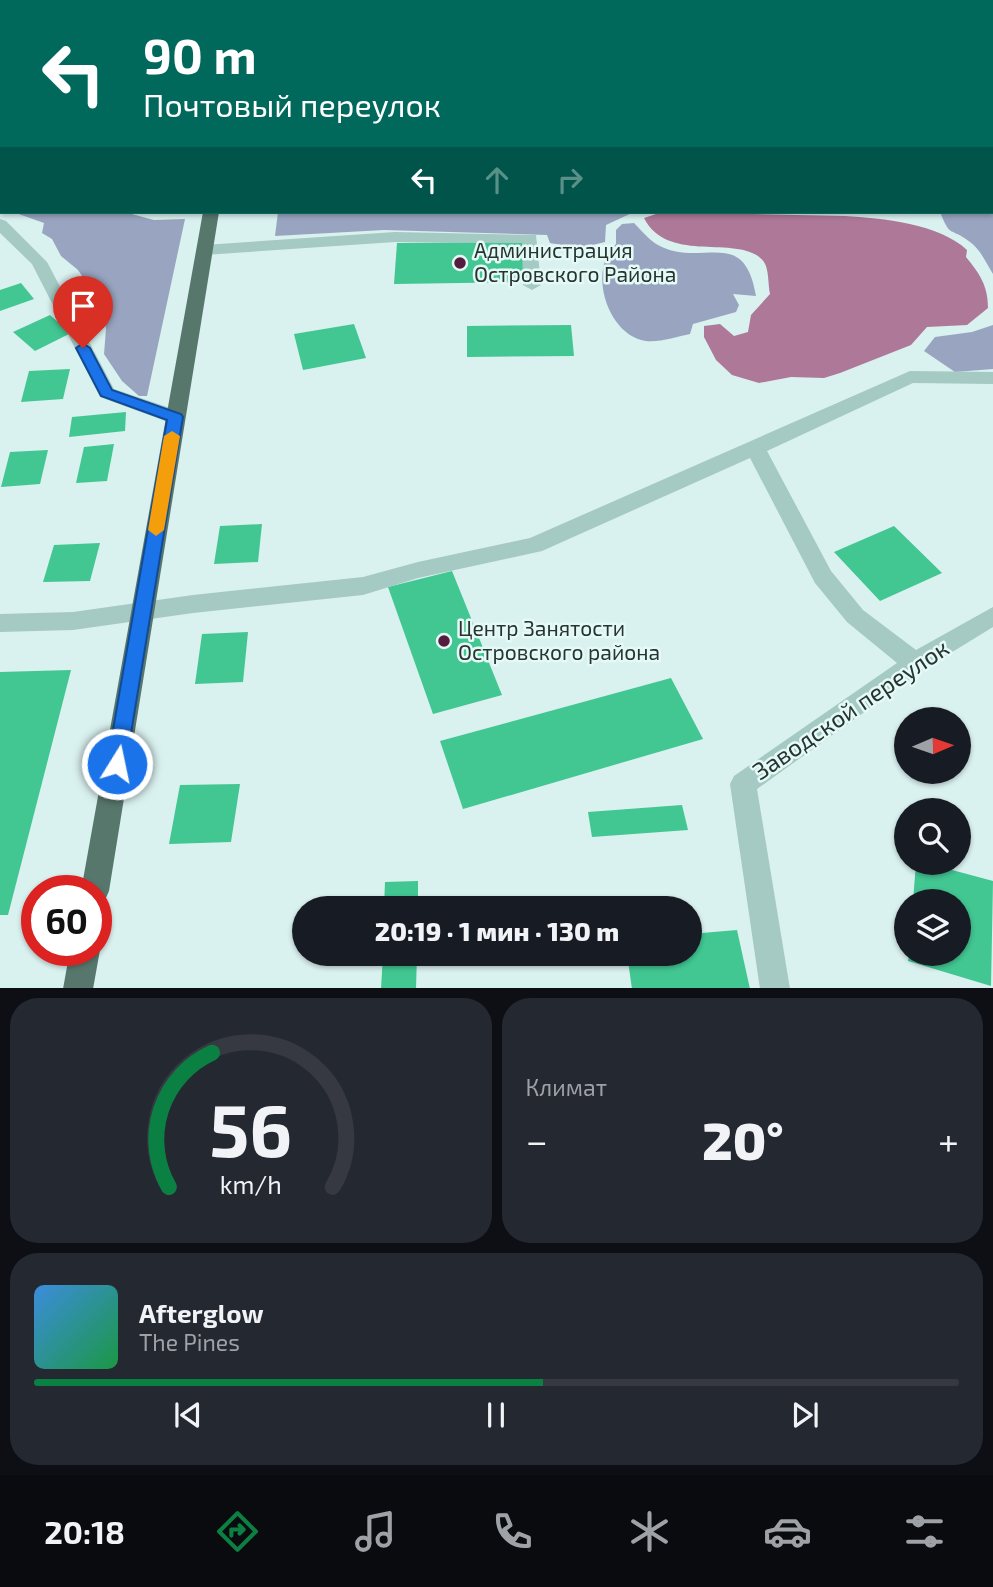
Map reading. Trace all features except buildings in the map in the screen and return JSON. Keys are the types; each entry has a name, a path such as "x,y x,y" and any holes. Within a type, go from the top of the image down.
{"main road":[{"path":"98,875 211,214"},
{"path":"78,988 82,966"}],"street":[{"path":"0,224 39,262 107,393 175,417"},
{"path":"204,250 396,237 530,238 532,285"},
{"path":"0,623 73,621 363,586 418,570 534,545 910,377 993,378"},
{"path":"755,447 823,577 855,616 915,663"},
{"name":"Заводской переулок","path":"775,988 743,784 915,663 993,616"}],"shaded area":[{"path":"19,214 132,214 154,220 185,219 147,396 139,396 122,381 104,354 106,329 102,305 78,270 61,256 52,239 42,233 44,223"},
{"path":"278,214 630,214 606,225 605,242 580,248 550,243 547,235 384,230 275,236"},
{"path":"656,214 845,216 876,218 926,228 956,241 967,250 966,257 984,286 988,308 967,325 927,327 911,345 840,373 824,378 791,377 759,383 732,375 716,360 704,337 704,326 720,324 734,336 748,332 751,315 770,294 764,262 754,253 739,249 670,241 655,232 644,218"},
{"path":"941,214 993,214 993,274 974,245 946,226"},
{"path":"634,223 655,243 674,251 719,252 742,261 750,274 756,296 733,294 739,305 736,312 693,324 690,334 653,341 641,340 629,334 610,312 602,283 603,268 616,244 616,230 622,224"},
{"path":"993,325 993,369 955,372 924,351 935,337 972,332"}],"slow traffic":[{"path":"156,530 172,436"}],"place":[{"name":"Администрация Островского Района","path":"460,263"},
{"name":"Центр Занятости Островского района","path":"444,641"}],"route":[{"path":"83,348 107,393 175,417 117,764"}]}
